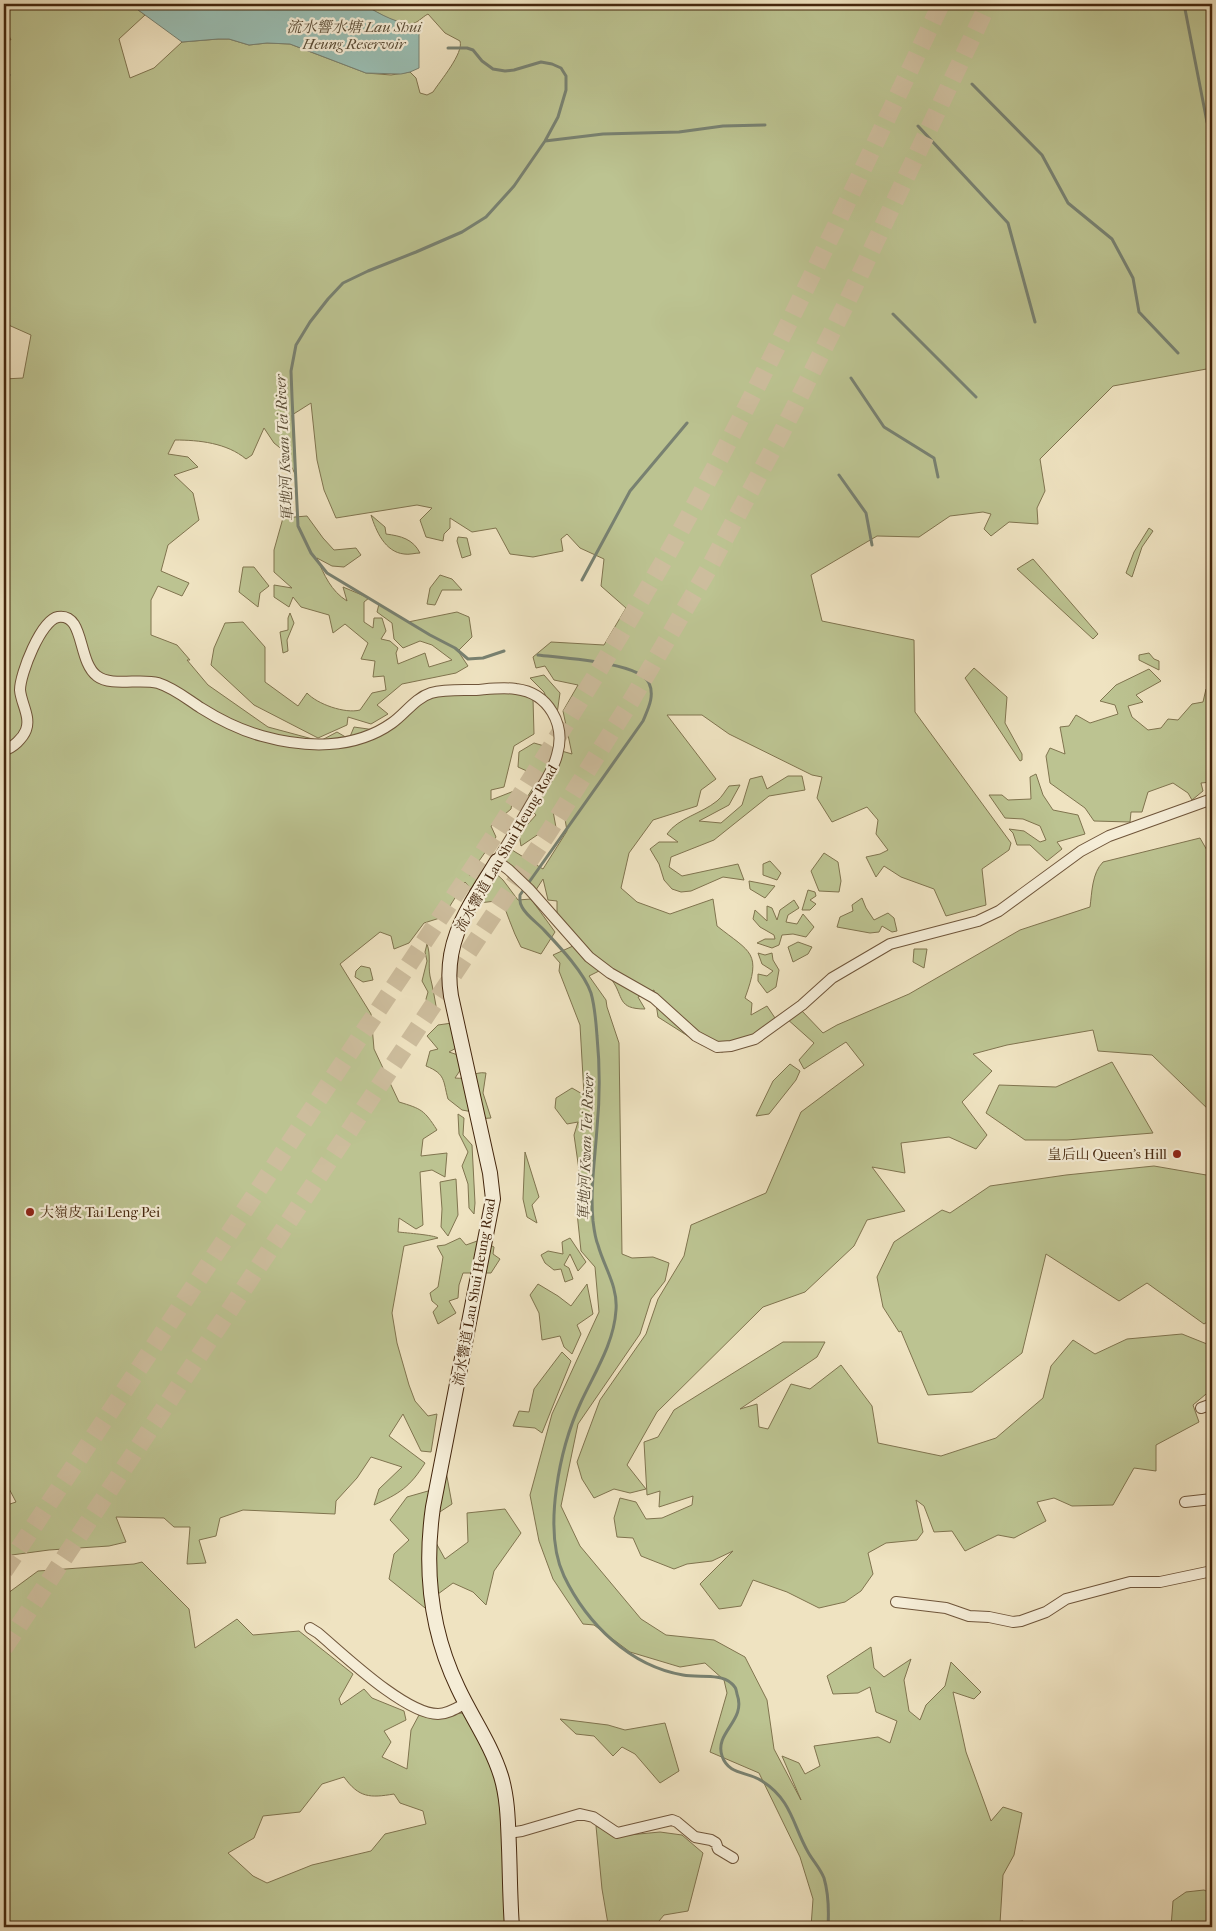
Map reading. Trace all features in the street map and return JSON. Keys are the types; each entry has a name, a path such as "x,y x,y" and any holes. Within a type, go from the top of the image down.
{"street":[{"name":"流水響道 Lau Shui Heung Road","path":"4,750 14,745 27,728 27,719 20,694 23,673 48,622 59,617 66,618 76,626 86,662 93,673 100,678 107,681 144,681 161,684 237,727 263,736 292,742 334,744 361,738 387,726 420,698 432,693 483,689 521,690 540,697 552,710 559,726 559,748 555,763 458,929 451,950 448,972 452,1005 490,1173 493,1194 492,1209 433,1507 429,1547 430,1590 436,1631 447,1662 466,1703 486,1739 498,1768 506,1801 512,1927"},
{"path":"497,861 526,886 589,958 610,973 654,998 696,1036 718,1048 755,1039 802,1005 832,978 890,944 978,921 999,911 1081,851 1109,836 1212,799"},
{"path":"1202,1408 1212,1404"},
{"path":"1185,1502 1212,1499"},
{"path":"896,1602 946,1608 969,1616 989,1617 1013,1622 1046,1612 1066,1599 1130,1582 1160,1582 1212,1570"},
{"path":"310,1628 373,1681 415,1707 430,1713 440,1714 466,1703"},
{"path":"508,1833 541,1826 574,1814 586,1814 617,1833 672,1820 695,1837 711,1840 716,1843 718,1849 733,1858"}],"green space":[{"path":"4,4 130,4 145,15 119,39 130,78 154,68 182,42 229,39 249,45 267,43 290,44 366,73 391,75 410,72 416,78 420,93 427,95 433,92 451,67 458,52 460,41 445,33 428,14 416,22 406,24 386,17 363,4 1212,4 1212,368 1113,386 1040,459 1045,491 1037,508 1038,524 1009,522 991,536 984,529 991,514 983,512 950,516 919,537 877,536 811,575 822,621 914,640 915,712 1011,843 1009,850 982,869 986,905 946,916 934,889 901,877 884,866 876,877 866,857 888,850 876,834 878,820 867,807 832,822 817,798 822,777 812,775 729,734 702,715 667,715 716,779 701,790 697,806 653,820 629,853 621,888 637,902 670,914 713,899 717,926 745,949 753,962 753,971 745,998 752,1003 751,1015 767,1006 775,1018 761,1040 722,1052 702,1045 658,1017 654,990 638,997 645,1009 630,1007 622,1001 616,986 608,976 599,971 589,976 606,1000 619,1043 622,1254 632,1258 653,1257 669,1263 665,1281 651,1299 640,1334 578,1424 561,1506 580,1546 641,1619 666,1635 714,1640 745,1657 767,1700 774,1749 801,1800 782,1756 799,1763 805,1774 820,1766 814,1746 878,1737 890,1743 897,1721 876,1712 870,1687 858,1693 833,1694 827,1676 871,1647 874,1668 884,1677 911,1659 904,1680 909,1711 920,1720 926,1705 945,1686 951,1662 981,1692 974,1699 953,1692 966,1752 991,1821 1003,1807 1022,1813 1014,1855 1003,1875 1000,1923 1023,1921 1030,1927 811,1927 813,1899 800,1857 759,1773 710,1752 727,1693 724,1680 705,1663 680,1667 630,1652 594,1625 583,1624 553,1579 539,1541 530,1495 552,1414 599,1312 595,1267 581,1251 576,1203 581,1184 574,1135 578,1122 567,1124 555,1108 556,1098 572,1088 584,1095 580,1025 559,971 560,963 553,955 573,946 557,921 557,901 548,900 543,879 534,893 525,893 508,876 505,861 512,850 543,869 567,831 565,819 553,811 557,833 546,829 521,846 519,834 536,815 524,802 540,777 518,767 519,752 534,743 572,754 563,711 578,685 554,680 545,666 536,668 533,657 551,642 604,645 626,608 601,586 604,559 580,548 567,534 561,539 563,551 533,557 510,554 496,528 472,532 450,518 450,528 444,534 443,541 426,537 420,520 432,508 417,505 336,518 324,490 317,460 311,403 292,415 295,474 284,451 274,443 264,428 252,455 246,459 230,449 212,443 175,440 168,454 188,457 198,467 174,475 193,493 199,520 168,545 161,571 189,583 182,596 158,586 151,600 151,635 177,645 208,685 268,727 320,741 337,732 349,739 354,727 375,730 407,705 435,692 514,692 533,699 534,734 514,746 504,787 491,790 491,800 514,791 511,809 491,826 496,837 469,875 483,876 492,870 503,880 518,900 531,899 555,932 541,954 521,947 499,894 496,901 479,903 447,956 444,954 453,928 470,899 470,888 465,882 443,917 424,923 409,943 394,949 391,936 380,932 340,964 371,1014 374,1049 399,1102 422,1111 437,1130 423,1139 421,1156 447,1153 445,1177 432,1170 420,1172 423,1225 416,1229 399,1218 398,1232 438,1238 404,1246 392,1313 397,1343 415,1401 428,1416 437,1414 431,1452 421,1451 403,1414 389,1436 425,1463 403,1489 374,1505 379,1489 402,1467 371,1457 357,1478 336,1501 335,1514 243,1510 220,1518 216,1536 199,1540 206,1563 187,1564 190,1527 174,1527 164,1518 116,1517 126,1542 109,1546 49,1550 4,1556 4,1506 16,1502 4,1479 4,379 23,378 31,335 4,323 4,38 11,40 4,26"},
{"path":"371,515 385,527 386,534 410,541 420,553 404,554 392,549 382,540"},
{"path":"307,516 334,550 356,548 361,555 344,567 332,566 317,558 329,582 341,597 347,601 343,587 369,598 364,602 364,622 373,628 374,618 382,618 386,631 381,639 390,641 398,648 396,653 398,664 425,653 429,667 452,660 432,645 420,641 403,648 394,639 392,623 377,612 379,604 408,622 457,612 469,617 472,637 458,651 468,666 456,673 402,684 377,705 388,714 371,724 348,717 347,725 318,738 254,705 211,665 214,648 225,623 243,622 265,647 265,682 298,706 307,693 317,701 332,707 347,711 360,710 372,693 386,690 384,676 373,677 375,661 361,659 368,643 345,624 333,633 329,615 301,607 293,597 289,607 274,597 274,585 292,588 274,572 274,550 283,518"},
{"path":"1149,528 1153,531 1142,547 1132,577 1126,573 1134,552"},
{"path":"458,537 467,538 471,555 462,558 457,541"},
{"path":"1033,559 1098,634 1093,639 1017,569"},
{"path":"243,567 254,567 269,586 260,593 258,607 239,592"},
{"path":"440,575 452,579 462,590 442,590 435,605 427,604 430,588"},
{"path":"290,613 294,623 287,640 288,651 283,653 280,632 288,630"},
{"path":"1149,653 1154,659 1159,661 1159,670 1139,660 1139,655"},
{"path":"974,668 1007,697 1005,723 1022,754 1022,760 1020,761 965,678"},
{"path":"1149,669 1161,681 1136,695 1143,702 1128,706 1132,717 1148,730 1161,728 1168,719 1178,720 1192,704 1203,702 1206,689 1212,691 1212,782 1201,783 1203,791 1192,800 1188,793 1173,783 1148,792 1142,812 1131,812 1130,822 1094,821 1085,808 1050,783 1046,756 1050,748 1065,754 1060,727 1069,726 1076,715 1090,723 1118,714 1115,705 1100,701 1116,685"},
{"path":"544,675 560,693 556,721 544,692 530,678"},
{"path":"1036,774 1043,795 1053,810 1078,815 1085,834 1057,842 1062,849 1047,861 1030,845 1017,845 1013,833 1009,829 1024,831 1040,842 1046,840 1040,826 1023,819 1005,818 989,795 1002,795 1008,800 1031,799 1030,777"},
{"path":"762,776 767,789 788,776 802,776 805,790 769,796 714,840 671,857 669,867 682,876 738,864 744,880 723,877 691,891 681,892 672,889 664,880 659,864 650,849 659,842 678,842 667,834 677,824 717,801 729,786 740,785 729,805 699,821 721,823 742,805 750,779"},
{"path":"1200,838 1212,859 1212,1113 1152,1055 1098,1051 1093,1030 1007,1045 973,1054 992,1071 962,1102 987,1135 976,1149 949,1137 901,1143 905,1173 872,1167 905,1211 867,1220 854,1246 805,1292 763,1307 657,1412 627,1465 646,1489 630,1493 614,1489 594,1498 582,1479 577,1462 600,1400 646,1334 658,1299 684,1256 691,1225 766,1193 801,1112 864,1065 846,1042 804,1069 799,1060 814,1043 786,1018 801,1010 823,1033 837,1025 909,994 1020,930 1090,907 1095,877 1099,866 1103,862"},
{"path":"824,853 838,862 841,881 839,892 819,891 811,871"},
{"path":"770,861 781,873 777,880 763,875 763,864"},
{"path":"749,881 775,886 765,898 750,889"},
{"path":"808,890 815,892 816,896 810,900 816,904 810,910 802,910"},
{"path":"862,898 874,920 888,913 894,918 897,931 892,932 882,926 879,932 870,933 837,927 840,917 853,911 852,905"},
{"path":"794,900 799,908 788,915 786,922 797,924 803,914 814,927 806,937 793,934 782,935 779,945 772,948 757,943 765,939 775,939 774,935 760,927 753,919 755,910 767,921 767,906 772,908 777,920 780,910"},
{"path":"798,942 812,947 808,954 793,962 788,947"},
{"path":"427,944 430,976 437,1012 432,1013 426,999 428,992 422,981 427,961 425,952"},
{"path":"914,949 927,949 924,968 913,962"},
{"path":"758,953 765,955 772,953 773,960 779,970 776,987 767,993 758,981 758,974 767,976 773,971 762,964"},
{"path":"361,966 370,968 373,980 363,982 355,977 356,971"},
{"path":"452,1023 458,1047 449,1052 458,1055 461,1069 455,1078 486,1073 483,1093 491,1118 475,1119 473,1112 462,1110 448,1099 443,1079 437,1072 426,1066 430,1051 438,1049 427,1036 438,1025"},
{"path":"1112,1062 1153,1133 1067,1140 1025,1140 986,1113 999,1085 1056,1087"},
{"path":"790,1064 800,1071 796,1080 769,1114 756,1116 773,1081"},
{"path":"458,1114 464,1118 463,1135 472,1145 474,1214 469,1208 468,1184 462,1166 468,1152 459,1134"},
{"path":"525,1152 539,1197 532,1205 537,1223 527,1217 523,1199"},
{"path":"1154,1166 1212,1176 1212,1319 1204,1324 1147,1283 1119,1301 1046,1254 1022,1353 972,1392 928,1395 901,1331 899,1332 883,1307 877,1277 894,1242 942,1210 950,1213 990,1186 1066,1175"},
{"path":"456,1179 458,1215 448,1236 441,1227 440,1182"},
{"path":"460,1238 466,1245 480,1240 494,1247 493,1254 500,1259 491,1273 463,1273 459,1285 458,1298 449,1301 456,1313 438,1324 433,1312 438,1306 432,1301 430,1293 438,1287 443,1257 437,1246 445,1245"},
{"path":"570,1238 586,1262 578,1271 570,1254 564,1265 569,1268 573,1279 565,1282 561,1269 554,1270 545,1263 541,1255 548,1251 563,1254 562,1242"},
{"path":"538,1284 571,1306 587,1284 593,1314 577,1325 581,1334 572,1354 564,1347 560,1336 542,1340 539,1313 530,1295"},
{"path":"1182,1334 1212,1346 1212,1389 1193,1405 1199,1422 1156,1445 1156,1471 1134,1468 1113,1505 1072,1506 1054,1498 1037,1502 1046,1521 1014,1538 998,1535 965,1551 952,1531 934,1532 924,1506 916,1500 923,1532 917,1540 886,1543 868,1553 873,1574 861,1591 845,1602 819,1608 787,1592 753,1580 741,1606 719,1609 700,1584 733,1551 712,1561 687,1564 674,1569 641,1556 633,1538 617,1537 614,1518 620,1498 636,1502 646,1519 662,1518 692,1505 693,1496 659,1507 660,1491 647,1495 644,1442 658,1437 674,1410 783,1342 825,1342 817,1357 740,1409 757,1404 759,1427 768,1429 791,1384 810,1389 841,1365 872,1406 878,1443 941,1456 996,1438 1043,1398 1051,1366 1073,1340 1095,1354 1127,1339"},
{"path":"562,1352 571,1361 542,1433 535,1428 513,1426 519,1411 529,1412 534,1389"},
{"path":"443,1455 452,1504 432,1517 435,1541 445,1559 468,1542 467,1513 505,1509 521,1533 494,1571 486,1605 473,1592 453,1583 438,1594 435,1616 389,1579 394,1554 409,1540 390,1520 407,1497 435,1489"},
{"path":"142,1562 189,1609 195,1648 237,1619 253,1635 299,1631 353,1674 339,1699 341,1705 364,1689 372,1698 404,1711 406,1720 384,1731 391,1742 382,1757 407,1769 411,1730 419,1715 465,1713 497,1766 509,1927 4,1927 4,1596 38,1571","holes":["344,1777 360,1793 366,1795 394,1794 400,1803 423,1811 426,1824 385,1834 371,1851 312,1865 267,1883 253,1876 228,1853 254,1838 263,1816 300,1812 322,1784"]},
{"path":"560,1719 608,1725 625,1730 665,1723 679,1771 660,1783 635,1754 622,1747 613,1756 594,1736 576,1734"},
{"path":"596,1826 618,1836 660,1832 682,1835 703,1853 688,1911 664,1915 654,1927 615,1927 608,1924 602,1889"},
{"path":"1204,1890 1212,1894 1212,1927 1171,1927 1173,1901 1186,1892"}],"water":[{"name":"流水響水塘 Lau Shui Heung Reservoir","path":"130,4 363,4 390,18 419,26 419,68 401,74 366,73 290,44 267,43 249,45 229,39 182,42"}],"waterway":[{"path":"1184,4 1207,122 1212,136"},
{"name":"軍地河 Kwan Tei River","path":"448,48 467,48 473,50 482,61 493,69 514,70 541,62 561,68 566,76 566,90 558,117 545,141 514,186 486,217 462,232 343,283 310,322 296,345 291,371 298,526 311,553 327,573 455,648 468,659 483,658 504,651"},
{"path":"4,74 9,75"},
{"path":"972,84 1042,155 1068,203 1112,239 1133,278 1139,312 1178,353"},
{"path":"545,141 603,134 679,132 723,126 765,125"},
{"path":"918,126 1008,223 1035,322"},
{"path":"893,314 976,397"},
{"path":"851,378 884,427 934,458 938,477"},
{"path":"582,580 630,491 687,423"},
{"path":"839,475 866,513 872,545"},
{"name":"軍地河 Kwan Tei River","path":"538,655 598,662 631,670 642,676 651,688 650,702 643,721 520,895 520,902 524,910 570,959 583,976 591,993 599,1059 598,1116 592,1209 596,1239 613,1285 616,1301 612,1334 608,1346 581,1402 566,1442 556,1489 554,1513 554,1536 558,1557 564,1576 585,1610 612,1640 628,1652 664,1670 689,1676 721,1678 735,1687 739,1703 738,1712 722,1740 722,1756 729,1767 757,1778 772,1788 786,1805 808,1852 824,1878 828,1902 828,1927"}],"tunnel":[{"path":"4,1571 477,863 631,618 704,488 775,351 941,4"},
{"path":"4,1648 548,833 631,701 709,568 780,436 846,304 988,4"}],"place":[{"name":"皇后山 Queen's Hill","path":"1177,1154"},
{"name":"大嶺皮 Tai Leng Pei","path":"30,1212"}]}
